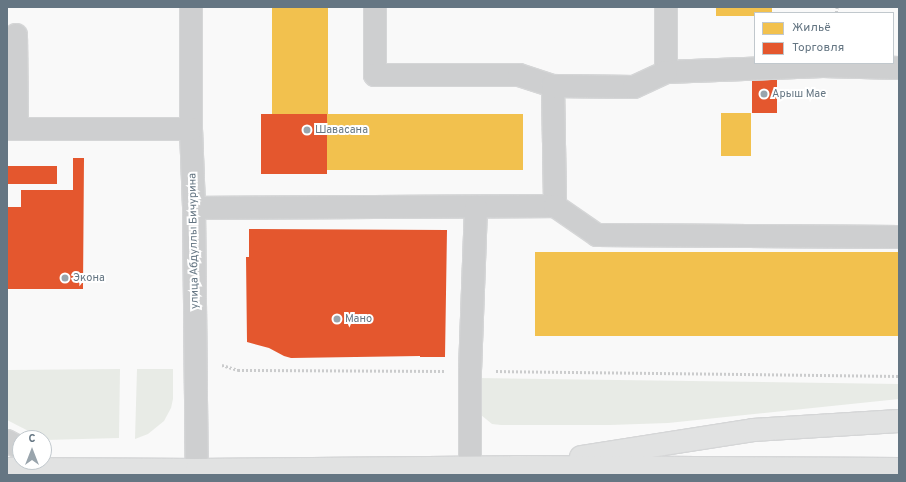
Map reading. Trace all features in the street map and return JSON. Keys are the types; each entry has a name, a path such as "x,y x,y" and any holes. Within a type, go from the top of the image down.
{"main road":[{"path":"515,467 753,430 899,421"},
{"path":"52,466 197,473 515,467 899,469"}],"street":[{"name":"улица Абдуллы Бичурина","path":"191,7 190,129 194,208 197,473"},
{"path":"375,7 375,75 519,75 553,86 634,86 666,72 823,66 899,68"},
{"path":"666,7 666,72"},
{"path":"16,35 12,129 190,129"},
{"path":"553,86 555,206"},
{"path":"194,208 555,206 597,235 899,237"},
{"path":"470,468 470,371 476,207"}],"path":[{"path":"219,364 238,370 899,376"}],"shaded area":[{"path":"120,369 119,438 52,440 52,430 26,430 7,420 7,370"},
{"path":"137,369 173,369 173,399 171,408 164,421 148,434 135,439"},
{"path":"478,378 899,384 899,399 668,423 610,425 501,425 492,424 481,415"}],"building: Жильё":[{"path":"272,7 328,7 328,114 272,114"},
{"path":"716,7 772,7 772,12 754,12 754,16 716,16"},
{"path":"721,113 751,113 751,156 721,156"},
{"path":"327,114 523,114 523,170 327,170"},
{"path":"535,252 899,252 899,336 535,336"}],"building: Торговля":[{"name":"Арыш Мае","path":"752,75 777,75 777,113 752,113"},
{"path":"261,114 327,114 327,174 261,174"},
{"path":"73,158 84,158 83,289 7,289 7,207 21,207 21,190 73,190"},
{"path":"7,166 57,166 57,184 7,184"},
{"path":"249,229 447,230 445,357 291,358 269,348 247,342 246,257 249,257"}],"place":[{"name":"Арыш Мае","path":"764,94"},
{"name":"Шавасана","path":"307,130"},
{"name":"Экона","path":"65,278"},
{"name":"Мано","path":"337,319"}]}
